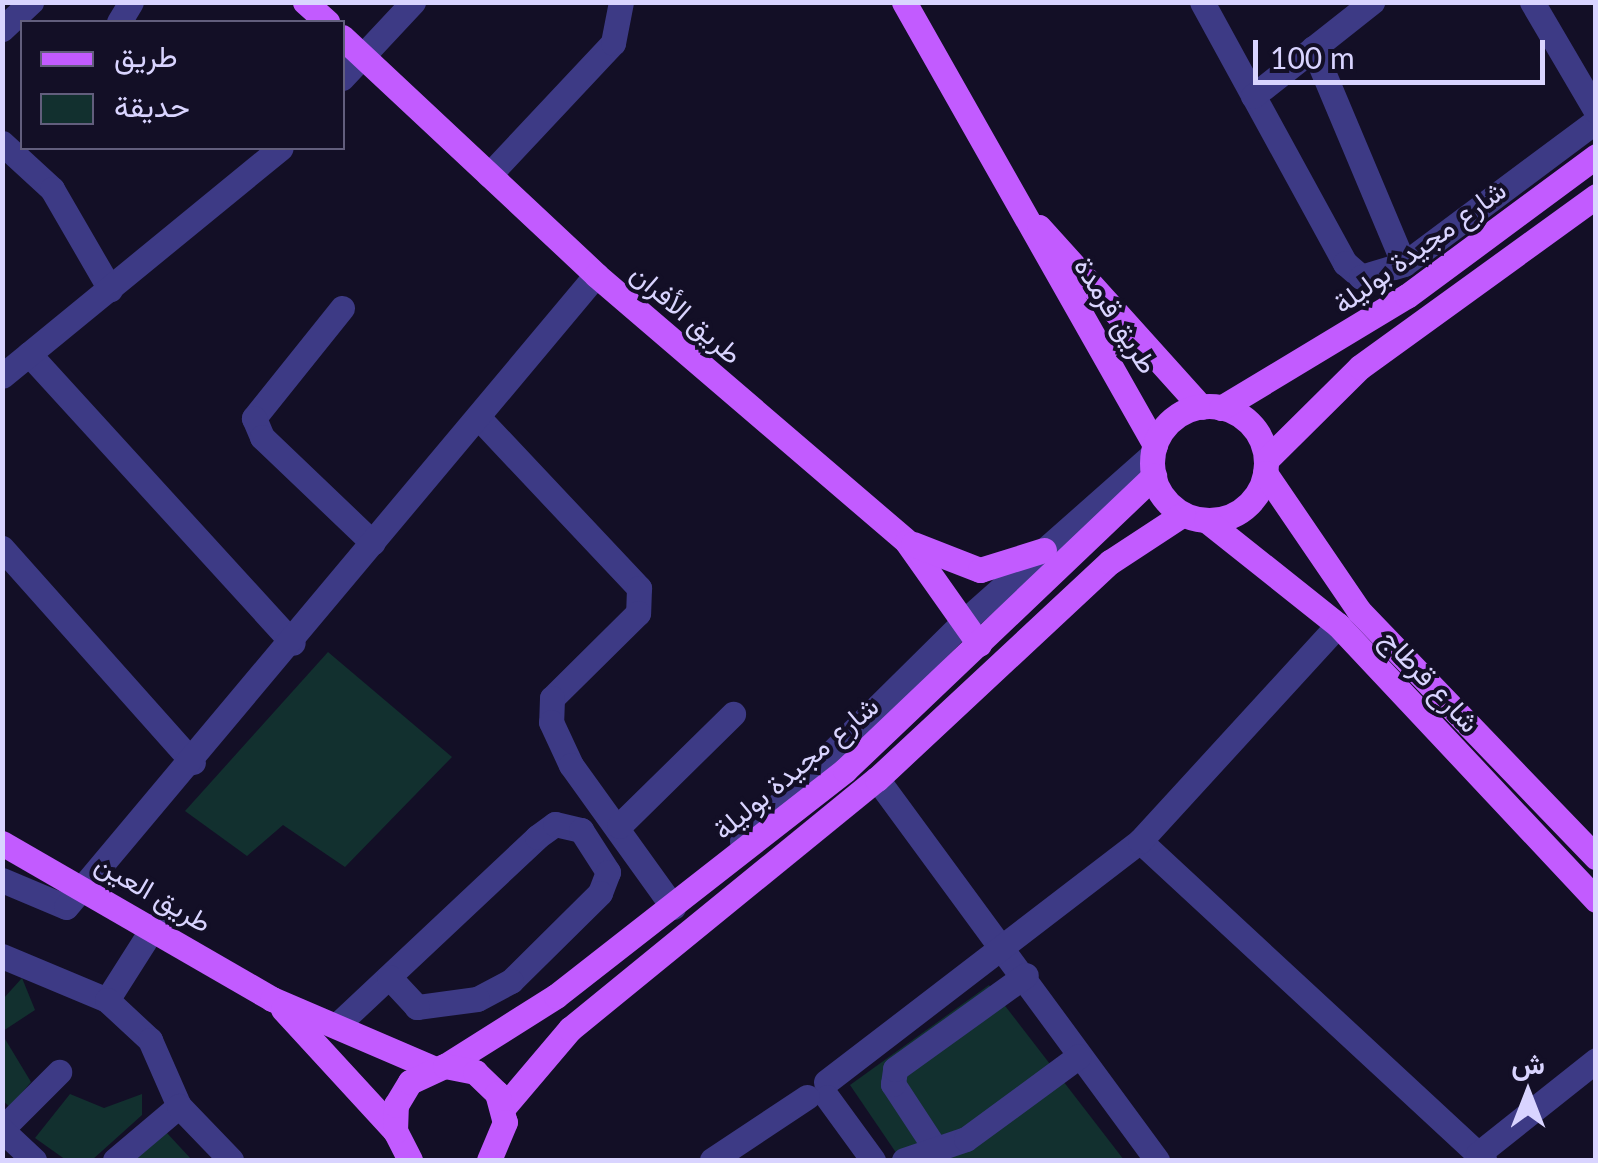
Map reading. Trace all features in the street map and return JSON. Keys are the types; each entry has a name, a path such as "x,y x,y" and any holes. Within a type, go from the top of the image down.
{"main road":[{"path":"305,2 325,20"},
{"name":"طريق قرمدة","path":"904,2 1029,216 1154,458"},
{"name":"طريق الأفران","path":"345,40 596,275 907,542 961,624 979,644"},
{"name":"شارع مجيدة بوليلة","path":"1211,408 1407,296 1596,156"},
{"path":"497,1157 503,1108 570,1029 877,779 1110,562 1194,517 1238,512 1266,466 1360,367 1596,196"},
{"name":"طريق قرمدة","path":"1029,216 1211,408"},
{"path":"1194,517 1154,458 1172,420 1211,408 1252,426 1266,466"},
{"name":"شارع مجيدة بوليلة","path":"398,1148 402,1092 682,900 845,770 979,644 1154,458"},
{"name":"شارع قرطاج","path":"1266,466 1359,611 1596,857"},
{"name":"شارع قرطاج","path":"1194,517 1338,625 1596,900"},
{"path":"907,542 980,570 1044,550"},
{"name":"طريق العين","path":"2,842 154,926 272,999 439,1067 475,1072 503,1108"},
{"name":"طريق العين","path":"272,999 344,1065 398,1148"}],"street":[{"path":"345,75 413,2"},
{"path":"489,175 613,43 621,2"},
{"path":"1202,2 1353,272 1374,280 1404,264 1596,121"},
{"path":"1253,96 1372,2"},
{"path":"1532,2 1596,111"},
{"path":"1313,48 1404,264"},
{"path":"2,143 52,189 110,288"},
{"path":"2,376 279,150"},
{"path":"2,880 57,908 84,886 293,643 596,275"},
{"path":"342,308 263,396 255,427 374,543"},
{"path":"29,354 293,643"},
{"path":"478,417 639,588 638,614 552,698 558,745 618,826 682,900 961,624 1154,458"},
{"path":"2,548 193,762"},
{"path":"712,1160 820,1092 1003,941 1140,840 1338,625"},
{"path":"618,826 733,714"},
{"path":"877,779 1003,941 1079,1056 1156,1160"},
{"path":"336,1026 389,976 555,824 581,830 608,872 600,893 511,982 477,998 417,1007 389,976"},
{"path":"1140,840 1481,1157 1596,1060"},
{"path":"106,1000 154,926"},
{"path":"7,964 106,1000 150,1040 179,1106 231,1160"},
{"path":"933,1145 893,1084 895,1069 1026,974"},
{"path":"904,1160 933,1145 966,1140 1079,1056"},
{"path":"34,1160 2,1129 59,1072"},
{"path":"820,1092 872,1160"},
{"path":"115,1160 179,1106"}],"green space":[{"path":"328,652 452,757 345,867 283,825 247,856 185,811"},
{"path":"22,978 35,1010 3,1031 3,999"},
{"path":"989,985 1124,1160 901,1160 850,1085"},
{"path":"2,1034 31,1082 10,1107 3,1101"},
{"path":"70,1094 104,1108 142,1094 142,1115 92,1160 66,1160 35,1138"},
{"path":"166,1132 192,1160 134,1160"}]}
